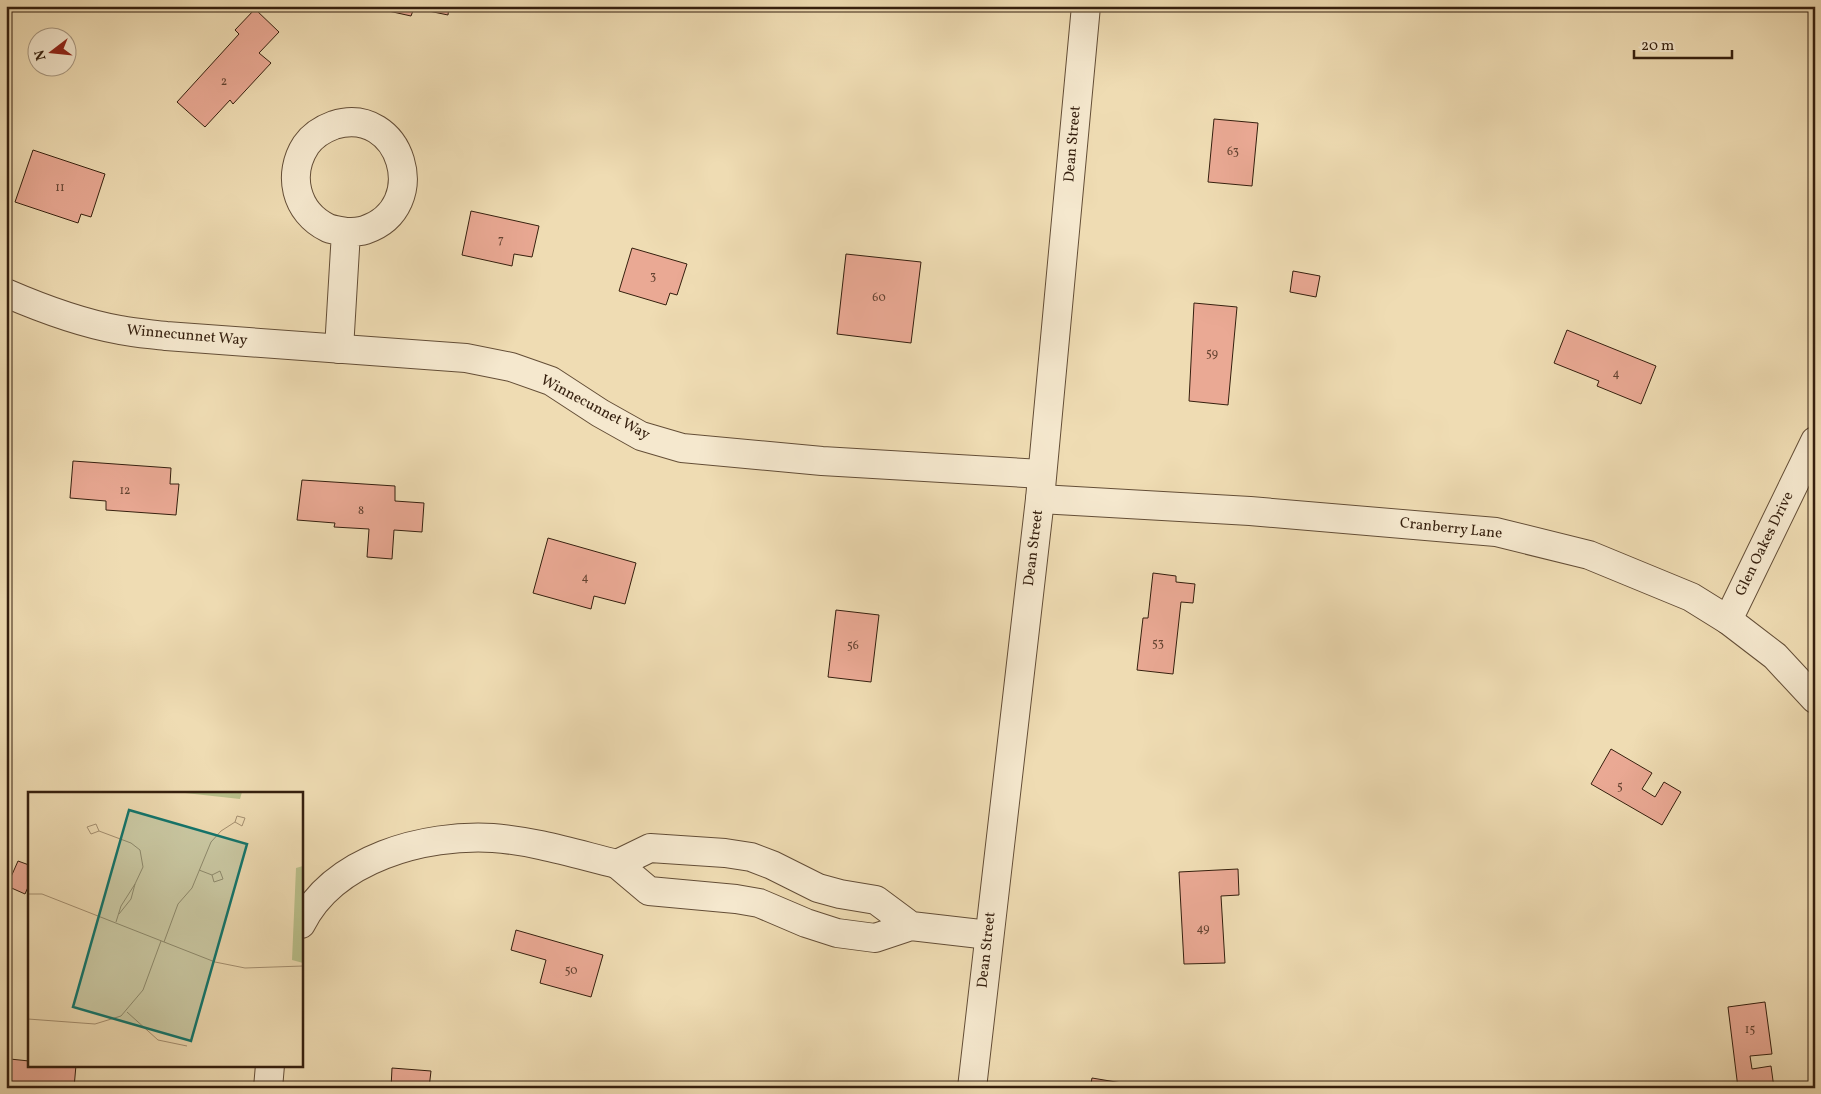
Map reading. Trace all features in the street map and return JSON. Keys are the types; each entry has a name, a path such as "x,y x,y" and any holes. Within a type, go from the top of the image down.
{"street":[{"name":"Dean Street","path":"972,1088 1041,487 1086,6"},
{"path":"338,349 346,232"},
{"name":"Winnecunnet Way","path":"6,293 75,320 119,330 166,336 466,358 511,367 551,381 600,413 641,436 682,448 822,461 1041,487"},
{"name":"Glen Oakes Drive","path":"1728,620 1815,441"},
{"name":"Cranberry Lane","path":"1041,487 1250,511 1496,532 1589,555 1691,597 1728,620 1776,656 1815,698"},
{"path":"302,922 328,886 366,861 427,843 471,838 504,839 523,842 617,864 649,891 759,903 806,923 837,933 875,938 911,926 989,936"},
{"path":"617,864 650,848 725,853 751,857 772,865 818,888 876,900 911,926"},
{"path":"268,1088 270,1066"}],"building":[{"path":"366,6 449,6 448,15 414,8 411,16"},
{"path":"255,9 279,32 259,53 271,63 233,104 230,100 205,127 177,102 239,34 235,30"},
{"path":"1214,119 1258,123 1252,186 1208,182"},
{"path":"33,150 105,174 91,217 81,214 78,223 15,202"},
{"path":"471,211 539,226 532,257 514,254 512,266 462,255"},
{"path":"632,248 687,264 677,295 670,293 666,305 619,291"},
{"path":"846,254 921,262 911,343 837,334"},
{"path":"1293,271 1320,276 1316,297 1290,292"},
{"path":"1194,303 1237,307 1228,405 1189,401"},
{"path":"1567,330 1656,366 1641,404 1597,386 1599,381 1554,363"},
{"path":"73,461 171,468 170,484 179,484 176,515 106,510 106,501 70,498"},
{"path":"302,480 395,486 395,501 424,503 422,532 394,530 392,559 367,557 369,529 334,527 335,523 297,520"},
{"path":"548,538 636,563 625,604 594,596 591,609 533,593"},
{"path":"1153,573 1176,576 1176,582 1195,584 1193,603 1181,602 1173,674 1137,670 1143,618 1148,618"},
{"path":"836,610 879,615 871,682 828,677"},
{"path":"1611,749 1652,773 1642,789 1655,797 1664,782 1681,792 1662,825 1591,784"},
{"path":"18,861 28,865 28,887 25,894 7,886"},
{"path":"1238,869 1239,895 1221,896 1225,963 1184,964 1179,872"},
{"path":"516,930 603,955 591,997 540,983 546,960 511,950"},
{"path":"1765,1002 1772,1054 1750,1056 1752,1069 1771,1066 1774,1088 1738,1088 1728,1007"},
{"path":"10,1059 28,1061 28,1066 76,1066 74,1088 31,1088 31,1085 8,1083"},
{"path":"392,1068 431,1071 429,1088 391,1088"},
{"path":"1092,1078 1134,1085 1133,1088 1090,1088"}]}
